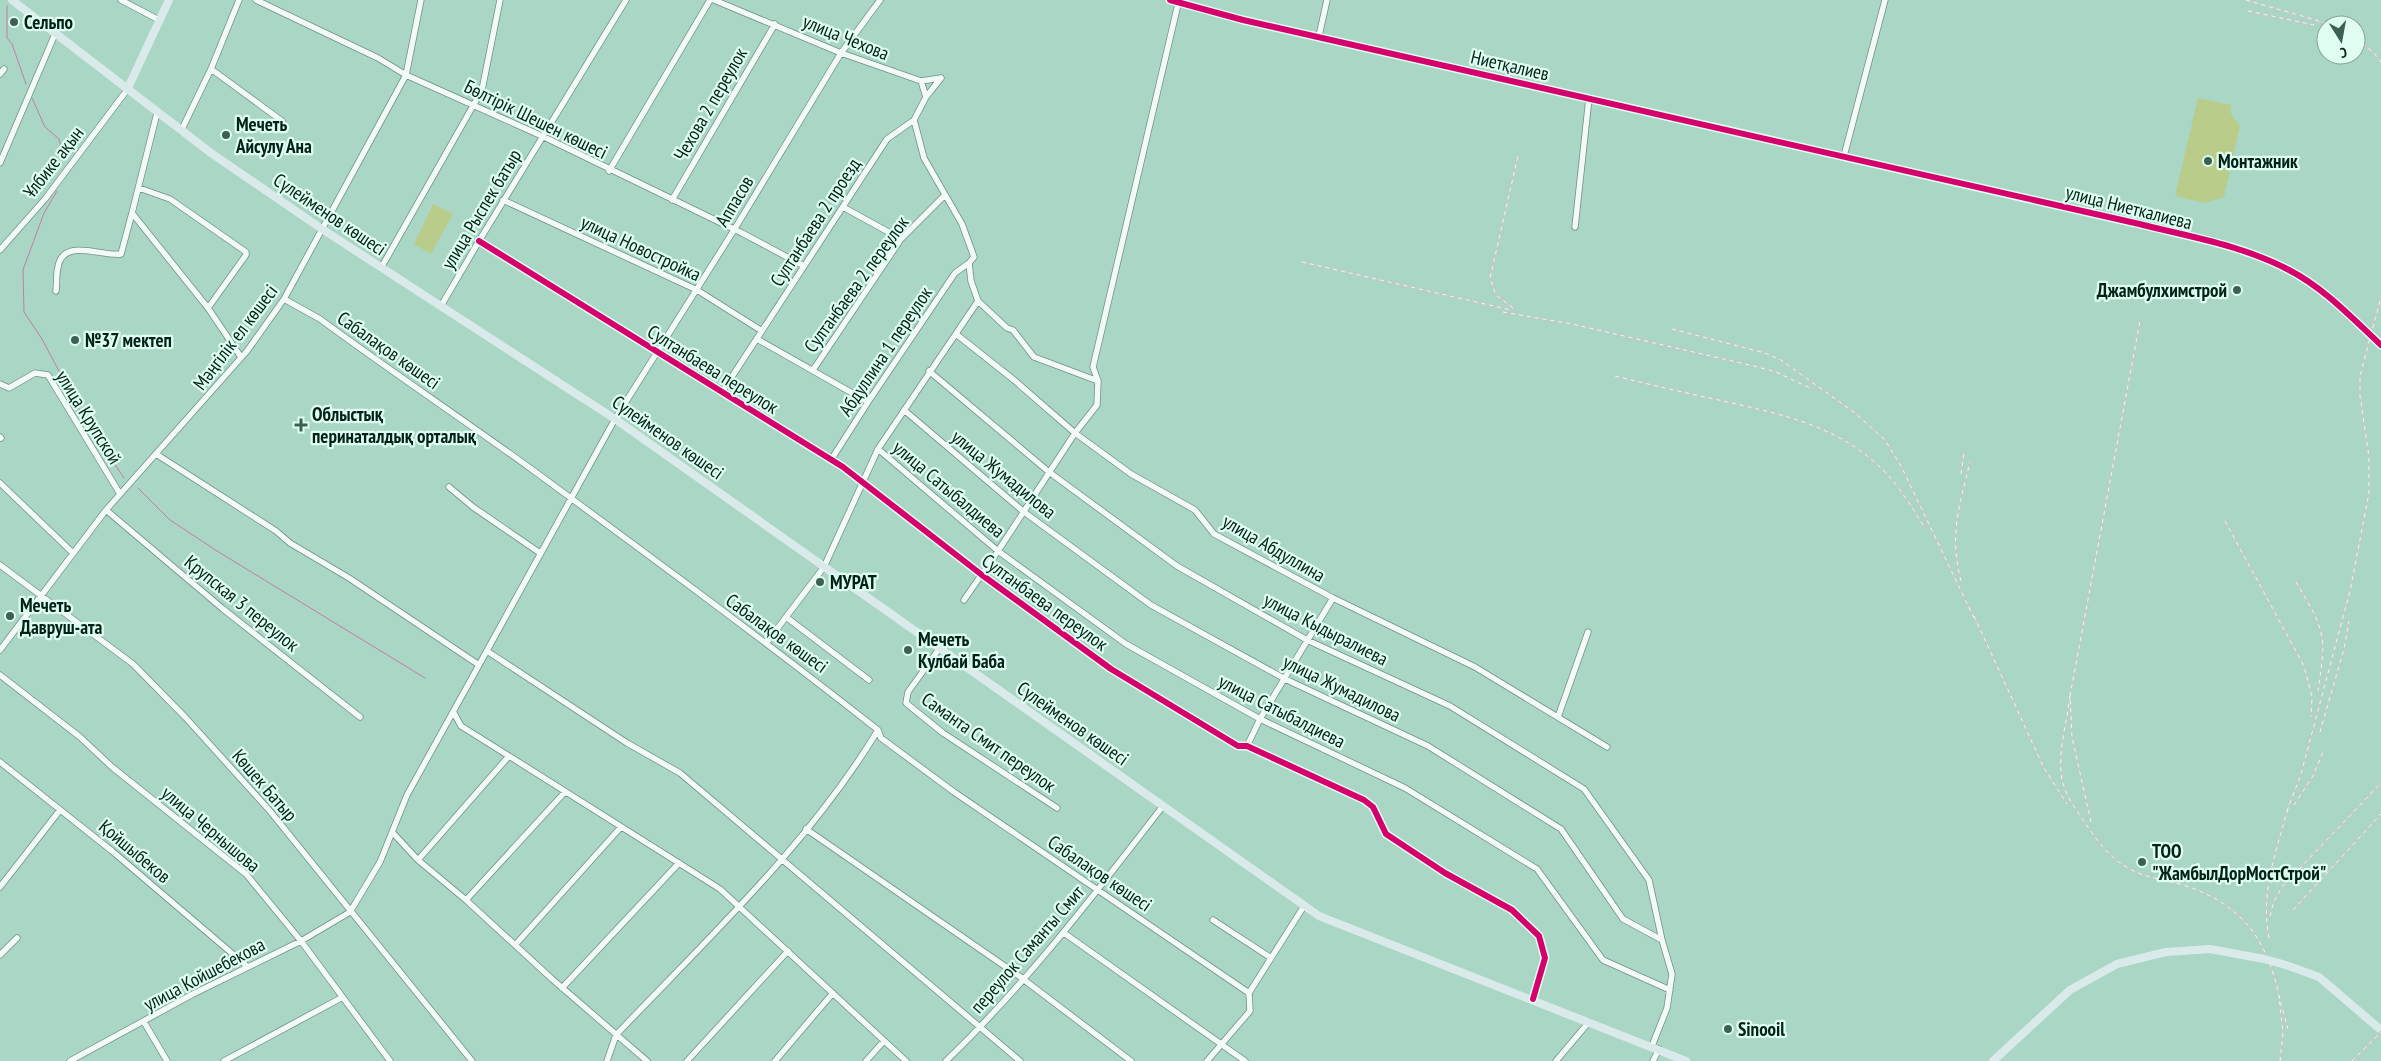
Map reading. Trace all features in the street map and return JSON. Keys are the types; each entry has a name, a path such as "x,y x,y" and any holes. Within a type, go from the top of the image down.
{"main road":[{"name":"Сүлейменов көшесі","path":"12,0 181,131 322,229 615,419 1304,906 1336,924 1534,999 1686,1061"},
{"path":"126,90 169,0"},
{"path":"1992,1061 2070,990 2117,964 2166,952 2210,949 2264,958 2320,977 2381,1030"}],"street":[{"path":"121,0 159,20"},
{"path":"181,131 239,0"},
{"name":"Бөлтірік Шешен көшесі","path":"256,0 378,58 406,75 542,136 609,171 734,230 804,266"},
{"name":"Мәңгілік ел көшесі","path":"0,650 106,510 241,358 284,299 406,75 421,0"},
{"path":"381,268 482,90 500,0"},
{"name":"улица Рыспек батыр","path":"441,306 478,240 626,0"},
{"path":"609,171 712,0"},
{"name":"улица Чехова","path":"712,0 921,82"},
{"name":"Аппасов","path":"350,912 380,862 408,795 615,419 656,351 734,230 841,52 880,0"},
{"name":"Ниетқалиев","path":"1170,0 1178,4 1243,20 1844,156"},
{"path":"1320,36 1327,0"},
{"path":"1844,156 1885,0"},
{"path":"964,600 1075,433 1097,405 1098,381 1093,367 1178,4"},
{"name":"Чехова 2 переулок","path":"672,200 774,24"},
{"path":"0,162 55,34"},
{"path":"210,69 282,121"},
{"name":"Султанбаева 2 проезд","path":"722,392 887,139 914,120 926,98 942,78 921,82"},
{"path":"921,82 926,98"},
{"name":"Ұлбике ақын","path":"0,250 45,199 126,90"},
{"path":"1575,227 1588,98"},
{"path":"56,291 58,265 63,256 76,250 121,254 157,113"},
{"path":"914,120 924,158 944,196 962,224 969,241 974,257 969,264 971,281 978,302 1006,328 1013,330 1034,357 1098,381"},
{"name":"улица Ниеткалиева","path":"1844,156 2126,221 2251,253 2290,270 2320,289 2381,345"},
{"path":"139,188 170,200 246,252 246,255 208,308"},
{"name":"Султанбаева 2 переулок","path":"813,370 901,240 944,196"},
{"name":"улица Новостройка","path":"503,200 697,290 762,331"},
{"path":"843,207 901,240"},
{"path":"132,213 208,308 241,358"},
{"name":"Султанбаева переулок","path":"478,240 832,460 862,481 982,575 1111,668 1238,746 1247,746 1364,800 1373,807 1386,834 1445,873 1512,910 1532,927 1542,941 1545,958 1534,999"},
{"name":"Абдуллина 1 переулок","path":"832,460 868,402 956,274 969,264"},
{"name":"Сабалақов көшесі","path":"284,299 320,319 572,500 720,611 767,642 878,730 881,738 954,792 1249,993"},
{"path":"767,642 824,567 878,449 929,371 978,302"},
{"name":"улица Абдуллина","path":"956,334 1014,380 1075,433 1131,474 1195,510 1214,534 1333,598 1475,667 1607,746"},
{"name":"Султанбаева 2 переулок","path":"757,339 868,402"},
{"name":"улица Кыдыралиева","path":"929,371 1050,472 1177,566 1308,640 1450,706 1584,789 1650,880 1662,940"},
{"name":"улица Крупской","path":"0,384 9,388 35,373 48,375 120,494"},
{"name":"улица Жумадилова","path":"904,410 1024,512 1151,605 1285,679 1428,746 1561,829 1623,919 1662,940"},
{"name":"улица Сатыбалдиева","path":"878,449 998,551 1126,644 1260,719 1405,788 1537,869 1603,960 1670,990"},
{"path":"156,454 276,531 290,543 349,578 479,665"},
{"path":"0,483 73,553"},
{"path":"449,487 473,507 540,553"},
{"name":"Крупская 3 переулок","path":"106,510 224,609 360,717"},
{"name":"Көшек Батыр","path":"0,565 133,664 180,712 270,810 350,912 472,1061"},
{"path":"1247,746 1260,719 1333,598"},
{"path":"786,616 869,680"},
{"path":"1558,717 1588,632"},
{"name":"Саманта Смит переулок","path":"939,649 908,692 906,703 943,733 1057,808"},
{"path":"487,651 627,743 680,773 1020,1061"},
{"name":"улица Чернышова","path":"0,675 80,737 112,767 246,874 301,941 341,998 390,1061"},
{"path":"454,713 461,726 720,889 906,1061"},
{"path":"607,1061 616,1035 782,858 844,780 878,730"},
{"path":"418,860 509,756"},
{"name":"Қойшыбеков","path":"0,762 112,851 248,967"},
{"path":"466,900 565,792"},
{"name":"переулок Саманты Смит","path":"946,1061 1064,933 1163,806"},
{"path":"0,887 60,810"},
{"path":"516,944 621,828"},
{"path":"806,829 1022,979 1131,1061"},
{"path":"392,833 418,860 466,900 562,988 647,1061"},
{"path":"562,988 679,862"},
{"path":"1207,1061 1250,1011 1249,993 1304,906"},
{"name":"улица Койшебекова","path":"70,1061 193,994 301,941 350,912"},
{"path":"1213,920 1271,958"},
{"path":"1064,933 1245,1061"},
{"path":"0,955 17,938"},
{"path":"1653,1061 1667,1008 1672,974 1662,940"},
{"path":"687,1061 788,951"},
{"path":"775,1061 833,993"},
{"path":"224,1061 341,998"},
{"path":"144,1022 167,1061"},
{"path":"1556,1061 1589,1022"},
{"path":"866,1061 884,1041"}],"green space":[{"name":"Монтажник","path":"2198,98 2231,105 2231,114 2240,126 2224,197 2204,203 2175,196"},
{"path":"433,204 453,214 431,254 414,244"}],"waterway":[{"path":"7,6 7,38 12,44 26,84"},
{"path":"32,98 45,127 59,139 61,148"},
{"path":"57,191 44,213 23,270 24,312 42,339 85,420 124,478"},
{"path":"138,488 170,520 217,551 425,678"}],"railway":[{"path":"2246,0 2316,20"},
{"path":"2248,11 2314,25"},
{"path":"2366,46 2381,62"},
{"path":"1513,308 1496,295 1490,278 1518,156"},
{"path":"1302,262 1511,310"},
{"path":"2287,811 2301,774 2350,591 2369,493 2369,457 2360,396 2360,376 2381,297"},
{"path":"1503,312 1572,324 1754,366 1776,372 1812,389"},
{"path":"2070,696 2140,321"},
{"path":"1672,329 1765,353 1781,360 1855,413 1885,440 1901,466 1976,622"},
{"path":"1615,376 1765,411 1826,431 1845,441 1880,467 1898,488 1925,528"},
{"path":"1961,474 1964,452"},
{"path":"1961,581 1957,564 1957,521 1970,462"},
{"path":"2225,521 2304,666 2312,697 2311,717"},
{"path":"2296,582 2313,612 2322,636 2323,644 2318,691"},
{"path":"1974,616 2044,768 2067,804"},
{"path":"2320,732 2344,649 2349,621"},
{"path":"2091,822 2072,737 2070,696 2061,763 2063,785 2075,809 2101,844 2117,861 2144,875 2180,884 2201,892 2219,901 2234,912 2258,939 2267,956 2279,996"},
{"path":"2294,805 2313,776 2323,752"},
{"path":"2270,916 2274,901 2282,887 2381,783"},
{"path":"2269,938 2267,920 2268,886 2289,804"},
{"path":"2293,910 2381,814"},
{"path":"2280,1061 2283,1033 2279,996 2288,1029"},
{"path":"2352,1061 2381,1032"}],"cycle path":[{"path":"1170,0 1243,20 2135,223 2233,248 2271,261 2302,277 2337,304 2381,345"},
{"path":"479,241 843,467 982,575 1111,669 1238,746 1247,746 1364,800 1373,807 1386,834 1445,873 1512,910 1539,936 1545,958 1533,999"}],"place":[{"name":"Сельпо","path":"14,22"},
{"name":"Мечеть Айсулу Ана","path":"226,135"},
{"name":"Монтажник","path":"2208,161"},
{"name":"Джамбулхимстрой","path":"2237,290"},
{"name":"№37 мектеп","path":"75,340"},
{"name":"Облыстық перинаталдық орталық","path":"301,425"},
{"name":"МУРАТ","path":"820,582"},
{"name":"Мечеть Давруш-ата","path":"10,616"},
{"name":"Мечеть Кулбай Баба","path":"908,650"},
{"name":"ТОО \"ЖамбылДорМостСтрой\"","path":"2142,862"},
{"name":"Sinooil","path":"1728,1029"}]}
